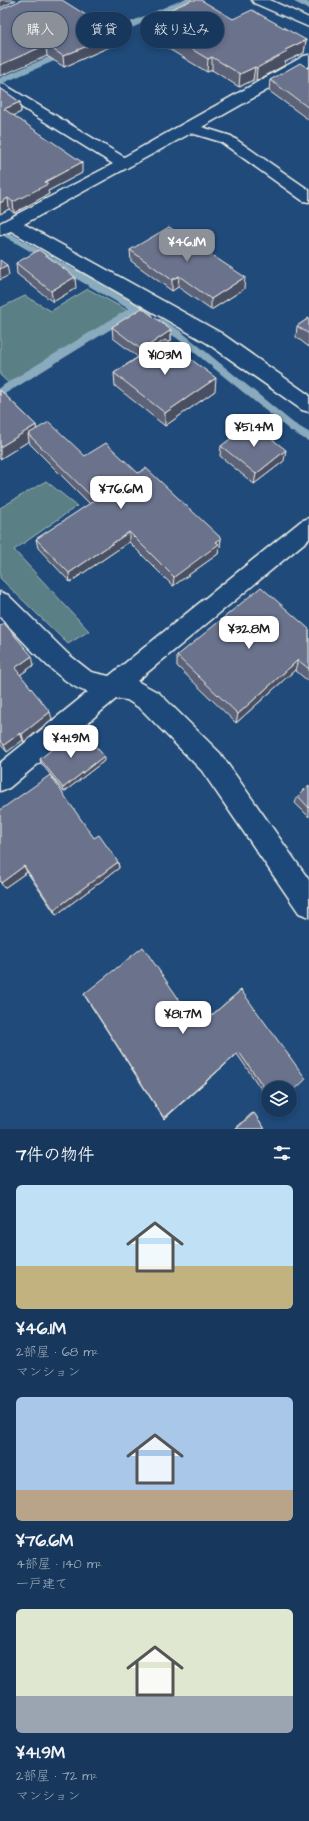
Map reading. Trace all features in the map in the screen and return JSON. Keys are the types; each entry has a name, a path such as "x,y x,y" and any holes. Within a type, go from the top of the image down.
{"street":[{"path":"259,0 307,21"},
{"path":"6,227 190,128 302,65 309,59"},
{"path":"0,88 124,164"},
{"path":"190,128 226,139 309,197"},
{"path":"6,227 214,338 309,405"},
{"path":"0,779 309,527"},
{"path":"0,602 60,661 85,682 131,690 150,701 211,762 309,903"}],"green space":[{"path":"88,289 134,314 14,388 0,375 0,308 25,296 51,311"},
{"path":"46,481 77,506 14,550 89,631 68,644 0,578 0,508"}],"building":[{"path":"21,0 62,0 81,12 76,12 76,48 82,48 63,56 51,48 68,48 68,12 12,12 12,48 39,48 0,65 0,10"},
{"path":"192,0 201,0 221,12 165,12"},
{"path":"252,10 306,40 285,50 287,52 257,68 255,67 240,74 212,57 208,59 189,48 224,48 224,14 233,19"},
{"path":"300,63 309,69 309,108 270,80"},
{"path":"0,88 20,102 4,109 82,162 45,182 48,184 13,202 8,198 0,203"},
{"path":"169,227 245,277 211,299 179,276 172,280 130,250"},
{"path":"39,250 75,277 51,291 16,263"},
{"path":"0,260 7,265 0,269"},
{"path":"142,308 171,330 142,350 112,327"},
{"path":"309,318 309,334 297,326"},
{"path":"165,340 216,378 165,413 114,373"},
{"path":"0,390 36,425 0,447"},
{"path":"49,422 85,456 106,443 138,473 146,468 221,538 216,542 219,544 174,577 129,532 69,573 36,539 95,500 28,434"},
{"path":"251,423 286,450 256,474 221,446"},
{"path":"261,587 309,629 309,669 298,660 238,714 177,656"},
{"path":"4,623 32,656 15,668 50,712 22,734 20,733 4,745 0,740 0,626"},
{"path":"86,735 104,756 63,788 40,759 68,736 75,744"},
{"path":"50,775 94,838 99,835 118,862 54,910 24,866 1,883 0,881 0,810"},
{"path":"309,785 309,808 298,796"},
{"path":"143,947 198,1027 241,990 306,1079 297,1087 297,1081 261,1081 261,1083 239,1052 164,1118 84,994"},
{"path":"254,1113 265,1129 236,1129"}],"waterway":[{"path":"132,25 189,0"},
{"path":"297,0 309,6"},
{"path":"0,81 63,54"},
{"path":"6,234 78,275"},
{"path":"76,274 149,316"},
{"path":"0,392 136,309"},
{"path":"160,323 178,334 292,427 309,437"}]}
